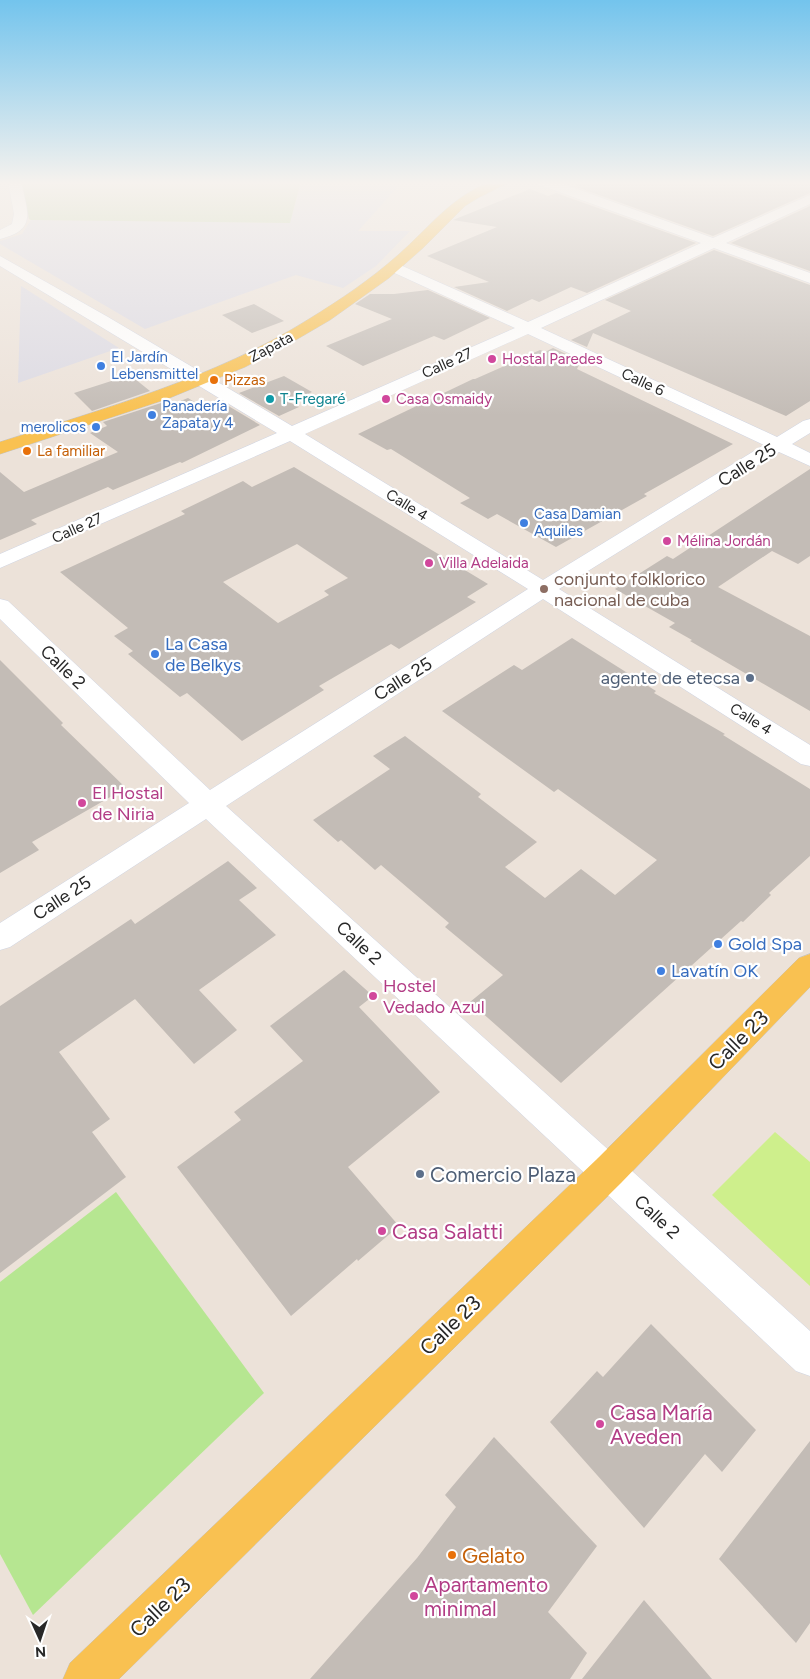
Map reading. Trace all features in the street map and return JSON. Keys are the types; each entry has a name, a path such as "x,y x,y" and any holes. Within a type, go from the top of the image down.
{"main road":[{"name":"Zapata","path":"0,448 203,379 280,343 312,325 401,259"},
{"name":"Calle 23","path":"86,1679 608,1171 810,967"}],"street":[{"name":"Calle 27","path":"0,562 681,259"},
{"path":"758,259 810,278"},
{"name":"Calle 4","path":"0,260 290,432 810,757"},
{"name":"Calle 6","path":"393,267 810,460"},
{"name":"Calle 25","path":"0,938 544,589 810,426"},
{"name":"Calle 2","path":"0,606 207,804 810,1357"}],"shaded area":[{"path":"26,259 382,259 376,266 343,288 296,275 145,329"},
{"path":"21,286 119,348 18,383"}],"green space":[{"path":"775,1132 810,1162 810,1286 712,1195"},
{"path":"116,1192 264,1393 33,1615 0,1554 0,1282"}],"building":[{"path":"435,259 660,259 587,293 571,287 539,302 532,299 507,311 454,287 489,282"},
{"path":"694,259 740,259 810,285 810,401 786,416 593,333 587,347 571,340 631,311 605,300"},
{"path":"777,259 810,259 810,271"},
{"path":"428,290 490,318 444,340 434,336 363,366 326,346 392,319 355,304 370,294 394,294"},
{"path":"254,304 284,321 252,333 222,315"},
{"path":"553,348 581,361 577,369 733,444 644,494 647,496 556,547 497,514 488,519 460,503 470,498 391,449 387,450 358,434 473,379 540,350 545,352"},
{"path":"130,375 150,391 92,411 74,393"},
{"path":"284,376 312,392 289,402 299,407 279,416 239,393"},
{"path":"188,398 204,408 220,401 260,425 182,463 180,462 113,490 108,487 31,520 37,524 0,540 0,472 24,492 118,452 90,433 107,426 103,422 164,402 168,406"},
{"path":"294,467 488,584 467,597 476,602 399,649 391,644 319,686 324,690 242,741 187,693 180,697 128,654 133,651 114,636 128,628 60,572 185,514 181,511 243,481 252,487","holes":["297,544 348,578 324,591 329,595 278,623 223,582"]},
{"path":"810,469 810,556 798,564 772,551 718,587 810,636 810,711 690,641 692,640 669,627 675,623 615,589 667,556 673,559"},
{"path":"572,638 656,691 654,693 725,734 723,735 810,789 810,856 769,893 771,895 743,922 741,921 561,1083 470,1002 503,975 445,927 449,923 381,865 375,870 341,840 338,842 313,820 390,769 373,756 405,736 481,794 478,797 537,842 505,867 545,898 581,869 615,895 657,860 558,789 554,792 442,711 514,665 522,670"},
{"path":"0,660 63,723 61,725 126,788 32,842 39,850 0,873"},
{"path":"228,861 257,888 239,900 276,935 199,990 237,1030 194,1064 135,999 59,1052 110,1119 92,1132 126,1177 0,1273 0,1006 131,919 135,924"},
{"path":"344,970 373,996 359,1007 440,1092 348,1167 399,1226 358,1261 357,1259 291,1316 177,1167 241,1120 234,1112 303,1061 270,1026"},
{"path":"651,1324 756,1430 722,1472 705,1454 644,1528 550,1422 597,1371 603,1377"},
{"path":"494,1437 597,1546 548,1612 587,1653 570,1679 310,1679 417,1558 456,1507 445,1495"},
{"path":"810,1441 810,1623 796,1643 719,1559"},
{"path":"644,1600 712,1679 582,1679"}],"place":[{"name":"Hostal Paredes","path":"492,359"},
{"name":"El Jardín Lebensmittel","path":"101,366"},
{"name":"Pizzas","path":"214,380"},
{"name":"T-Fregaré","path":"270,399"},
{"name":"Casa Osmaidy","path":"386,399"},
{"name":"Panadería Zapata y 4","path":"152,415"},
{"name":"merolicos","path":"96,427"},
{"name":"La familiar","path":"27,451"},
{"name":"Casa Damian Aquiles","path":"524,523"},
{"name":"Mélina Jordán","path":"667,541"},
{"name":"Villa Adelaida","path":"429,563"},
{"name":"conjunto folklorico nacional de cuba","path":"544,589"},
{"name":"La Casa de Belkys","path":"155,654"},
{"name":"agente de etecsa","path":"750,678"},
{"name":"El Hostal de Niria","path":"82,803"},
{"name":"Gold Spa","path":"718,944"},
{"name":"Lavatín OK","path":"661,971"},
{"name":"Hostel Vedado Azul","path":"373,996"},
{"name":"Comercio Plaza","path":"420,1174"},
{"name":"Casa Salatti","path":"382,1231"},
{"name":"Casa María Aveden","path":"600,1424"},
{"name":"Gelato","path":"452,1555"},
{"name":"Apartamento minimal","path":"414,1596"}]}
